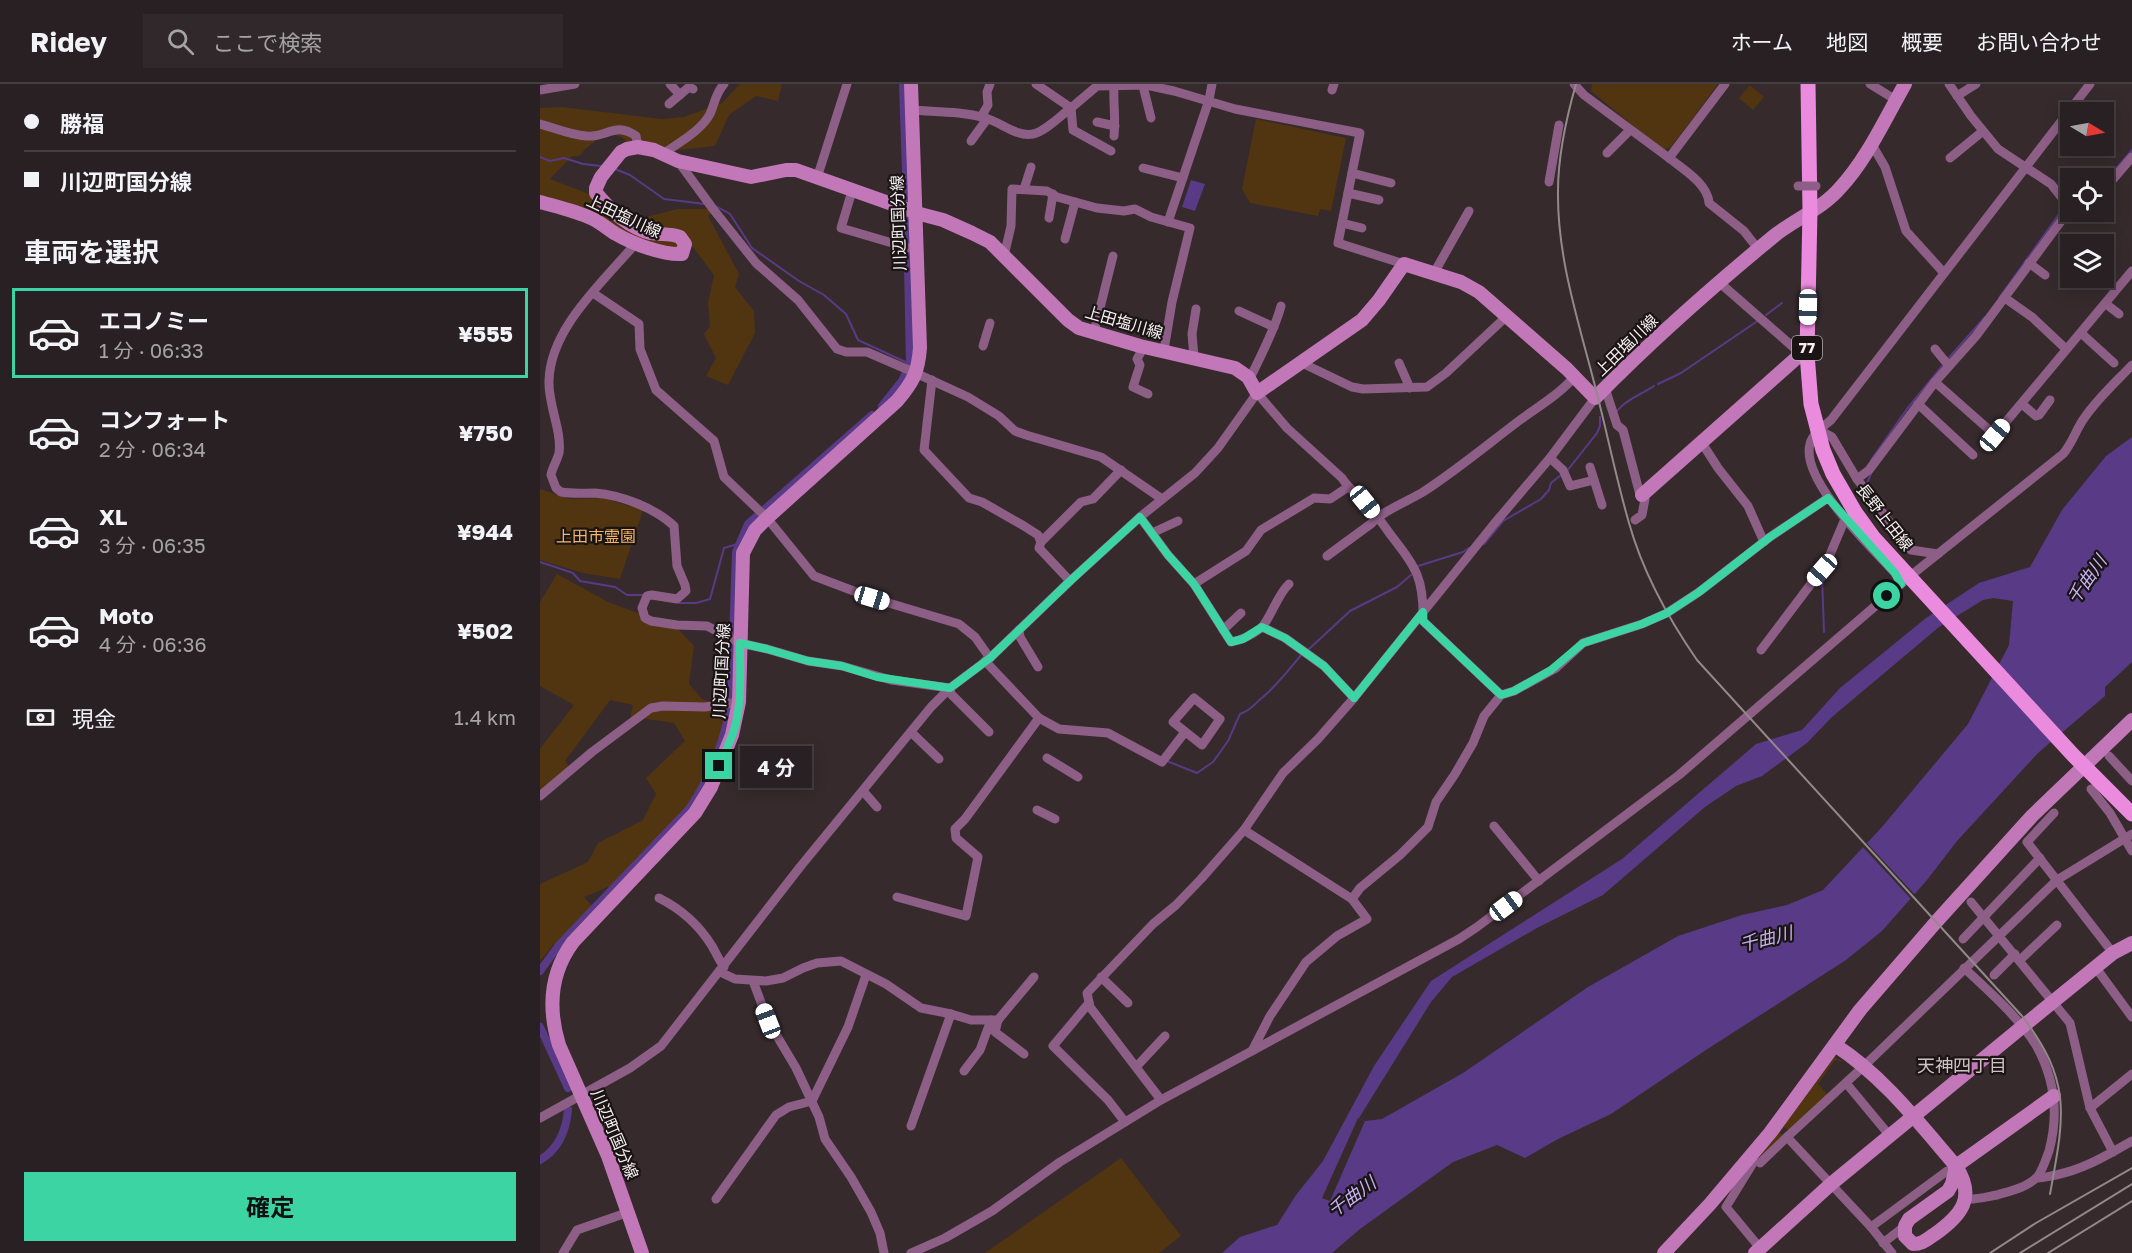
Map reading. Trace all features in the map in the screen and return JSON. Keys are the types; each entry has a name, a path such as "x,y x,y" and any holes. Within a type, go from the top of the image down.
{"main road":[{"name":"長野上田線","path":"1808,84 1810,211 1804,354 1811,404 1828,464 1854,512 1908,580 2073,755 2132,814"}],"street":[{"path":"540,90 575,84"},
{"path":"670,84 680,95"},
{"path":"663,154 700,126 710,114 714,98 724,84"},
{"path":"817,178 847,84"},
{"name":"川辺町国分線","path":"642,1253 608,1156 554,1029 552,996 554,984 560,963 573,942 684,825 711,787 732,735 739,702 735,640 743,553 755,530 897,400 908,387 911,371 920,348 911,84"},
{"path":"971,141 984,118 990,84"},
{"path":"1036,84 1071,108"},
{"path":"1168,222 1209,100 1212,84"},
{"path":"1574,84 1584,95 1689,174 1709,196 1709,204 1744,231 1758,249"},
{"path":"1669,158 1725,84"},
{"path":"1869,84 1896,100"},
{"name":"上田塩川線","path":"1404,264 1471,286 1508,315 1575,376 1600,393 1636,357 1758,249 1787,225 1829,200 1841,188 1855,171 1905,84"},
{"path":"1949,84 1998,149 2051,184 2060,196"},
{"path":"1957,96 1976,84"},
{"path":"1908,580 1895,573 1828,498 1811,463 1810,441 1831,420 2090,84"},
{"path":"540,1118 630,1068 661,1046 781,891 911,732 950,688 988,660 1140,517 1195,473 1218,448 1257,393 1362,320 1404,264 1338,243 1360,133 1235,109 1209,100 1146,85 1097,86 1038,132 1029,135 966,113 911,110"},
{"path":"1146,85 1144,90 1151,118"},
{"path":"1097,122 1115,131 1114,86"},
{"path":"669,104 689,87 693,89"},
{"path":"1071,108 1073,130 1111,150"},
{"path":"540,124 584,136 622,129 636,136 638,147"},
{"path":"1549,182 1559,125"},
{"path":"1606,153 1630,130"},
{"path":"1950,158 1983,131"},
{"path":"1871,143 1885,166 1906,231 1944,273"},
{"name":"上田塩川線","path":"540,202 572,210 636,243 674,254 682,254 686,247 684,240 680,237 650,233 636,228 596,193 601,177 621,152 638,147 678,161 751,177 796,170 914,212 944,220 972,232 990,242 1068,320 1079,328 1140,346 1235,368 1249,380 1257,393"},
{"path":"2114,178 2132,157"},
{"path":"678,161 756,262 798,300 837,349 846,352 867,352 968,398 999,416 1015,431 1101,457 1162,499"},
{"path":"1024,189 1031,167"},
{"path":"1143,168 1182,178"},
{"path":"1352,173 1391,183"},
{"path":"1798,186 1816,186"},
{"path":"1004,256 1011,226 1012,189 1047,191 1075,202 1111,210 1135,209 1190,228 1172,302 1164,350"},
{"path":"852,191 841,228 916,250"},
{"path":"1348,193 1379,200"},
{"path":"1049,218 1053,195"},
{"path":"1065,238 1075,202"},
{"path":"1434,273 1469,211"},
{"path":"1857,479 1869,470 1935,382 1976,336 2060,222"},
{"path":"1342,224 1362,228"},
{"path":"636,243 568,323 549,372 549,393 559,442 559,453 551,472 551,478 561,492 606,495 648,508 661,514 674,526 677,566 686,591 678,599 652,594 647,596 643,602 645,618 677,625 707,626 735,640 808,661 842,666 877,677 950,688"},
{"path":"1094,332 1113,256"},
{"path":"2029,263 2045,275"},
{"path":"1935,382 1995,435 2132,271"},
{"path":"1642,495 1804,354 1720,283"},
{"path":"593,293 639,324 640,349 656,390 714,441 724,477 767,518 818,579 959,624 975,637 988,660 1039,718 1059,729 1108,733 1162,762 1185,732"},
{"path":"2005,298 2032,317 2066,349"},
{"path":"2106,304 2119,314"},
{"path":"1249,380 1277,321 1281,306"},
{"path":"1194,357 1192,334 1196,309"},
{"path":"1239,311 1274,327"},
{"path":"1302,363 1352,387 1363,389 1427,387 1508,315"},
{"path":"983,346 990,322"},
{"path":"2080,333 2114,363"},
{"path":"1140,346 1141,352 1137,359 1140,365 1133,387 1148,394"},
{"path":"1935,349 1949,366"},
{"path":"1399,363 1410,388"},
{"path":"911,1253 945,1238 992,1211 1060,1162 1161,1100 1459,939 1539,881 1679,775 1938,554 2063,454 2073,441 2082,420 2132,365"},
{"path":"1327,556 1372,523 1377,516 1407,502 1442,480 1564,389 1575,376"},
{"path":"932,380 924,450 969,498 982,502 1024,526 1038,535 1041,542"},
{"path":"1257,393 1287,428 1342,478 1377,516 1414,565 1424,599 1423,621 1501,695"},
{"path":"1161,1100 1090,1007 1087,993 1153,924 1183,899 1244,830 1283,773 1318,739 1354,698 1550,458 1600,393 1617,425 1623,430 1639,491 1645,499 1642,515 1635,520"},
{"path":"2022,404 2036,416 2050,400"},
{"path":"1918,404 1973,455"},
{"path":"1819,430 1832,436 1857,479 1911,550 1938,554"},
{"path":"1702,443 1718,468 1748,506 1764,542"},
{"path":"1550,458 1563,470 1570,486 1594,480"},
{"path":"1590,467 1602,505"},
{"path":"1070,581 1039,548 1041,542 1081,502 1093,499 1121,471"},
{"path":"1194,584 1246,551 1261,530 1314,498 1330,499 1348,487"},
{"path":"1352,899 1360,888 1400,855 1428,827 1436,802 1473,743 1484,717 1501,695 1514,691 1551,670 1583,643 1642,624 1667,613 1828,498"},
{"path":"1140,517 1168,555 1194,584 1231,642 1243,639 1262,627 1282,591 1289,584"},
{"path":"1761,650 1826,564 1845,519"},
{"path":"1152,533 1178,521"},
{"path":"1223,630 1241,613"},
{"path":"1262,627 1285,638 1324,666 1354,698"},
{"path":"1019,630 1020,637 1038,667"},
{"path":"950,688 951,694 989,732"},
{"path":"1194,698 1220,719 1202,745 1185,732 1173,722 1194,698"},
{"path":"540,796 592,752 651,708 714,706 739,702"},
{"path":"897,897 966,916 978,857 956,838 955,829 965,819 1039,718"},
{"path":"2132,720 2032,816 1860,1010 1756,1158 1726,1207 1759,1251 1831,1184 2113,953 2132,942"},
{"path":"911,732 939,759"},
{"path":"2109,756 2132,781"},
{"path":"1047,758 1078,777"},
{"path":"2091,789 2128,836 2132,851"},
{"path":"863,791 877,807"},
{"path":"1037,810 1055,819"},
{"path":"2054,813 2027,842 2113,953"},
{"path":"1494,826 1539,881"},
{"path":"1244,830 1352,899 1367,919 1337,936 1306,962 1270,1016 1252,1051"},
{"path":"1664,1253 1756,1158 1787,1137 1846,1083 2057,880 2128,836"},
{"path":"1963,939 2040,858"},
{"path":"659,898 688,917 711,945 722,970 735,980 783,978 803,968 833,960 841,961 886,984 921,1008 971,1020 995,1020"},
{"path":"1971,902 2070,1023 2090,1108 2113,1152"},
{"path":"1994,975 2057,925"},
{"path":"1964,968 2004,1006 2022,1027 2035,1044 2047,1068 2054,1096 2054,1129 2047,1157 2037,1178"},
{"path":"2096,968 2132,1017"},
{"path":"716,1199 777,1115 789,1107 812,1101 848,1027 866,975"},
{"path":"1101,976 1128,1003"},
{"path":"964,1071 980,1050 995,1020 1035,977"},
{"path":"753,981 768,1021 812,1101 825,1139 871,1212 880,1233 884,1253"},
{"path":"1089,1003 1053,1046 1108,1100 1125,1122"},
{"path":"911,1126 951,1014"},
{"path":"995,1020 994,1032 1024,1054"},
{"path":"1137,1066 1165,1035"},
{"path":"1836,1045 1864,1066 1914,1117 1951,1168 1963,1180 1965,1197 1960,1213 1921,1248 1905,1236 1905,1226"},
{"path":"2090,1108 2129,1077 2132,1088"},
{"path":"1846,1083 1890,1136"},
{"path":"1871,1227 2054,1096"},
{"path":"1787,1137 1871,1227 1892,1253"},
{"path":"1947,1191 1973,1200 2012,1191 2037,1178 2076,1171 2132,1141"},
{"path":"1883,1243 1905,1226 1909,1219 1947,1191 1952,1184 1951,1168"},
{"path":"1918,1193 1927,1206"},
{"path":"563,1253 577,1230 629,1212"}],"green space":[{"path":"740,84 782,84 778,101 756,96 729,115 715,146 669,151 627,142 614,135 608,136 595,141 579,156 572,156 550,179 589,194 633,230 643,218 677,209 710,209 712,213 708,216 739,274 735,287 754,311 755,333 728,385 706,376 716,358 704,334 710,326 708,303 714,275 693,247 675,251 662,248 540,200 540,108 561,107 662,119 684,117 722,103"},
{"path":"1592,84 1718,84 1671,147 1663,150 1591,91"},
{"path":"1750,85 1764,97 1753,110 1739,98"},
{"path":"1256,119 1346,138 1331,211 1320,209 1318,216 1250,203 1242,189"},
{"name":"上田市霊園","path":"540,489 570,499 603,498 643,510 620,579 583,573 540,560"},
{"path":"557,574 608,602 676,627 694,646 689,684 702,699 728,709 704,783 688,808 617,883 584,897 593,907 554,944 540,961 540,884 588,862 598,843 643,820 656,794 646,778 685,741 674,723 641,718 630,719 633,705 610,700 565,761 569,767 540,794 540,749 574,705 540,686 540,602"},
{"path":"1832,1056 1845,1062 1835,1060 1818,1084 1828,1095 1790,1131 1784,1127 1780,1132 1784,1137 1761,1158 1763,1148"},
{"path":"1121,1158 1181,1236 1159,1253 985,1253"}],"water":[{"path":"1191,180 1205,184 1195,211 1182,207"},
{"name":"千曲川","path":"2132,437 2132,662 2105,687 2105,696 2038,753 1957,841 1927,880 1882,931 1846,960 1611,1114 1558,1139 1525,1158 1497,1145 1453,1162 1360,1229 1332,1253 1222,1253 1240,1237 1277,1225 1296,1195 1323,1161 1374,1066 1431,981 1622,859 1756,744 1802,730 1840,688 1926,618 1979,583 2030,567 2062,510 2106,456","holes":["1993,598 2013,601 2009,645 1968,724 1882,827 1823,890 1787,905 1742,915 1678,936 1588,987 1463,1073 1382,1119 1365,1121 1359,1118 1431,1002 1452,977 1537,928 1603,895 1705,807 1736,786 1762,776 1807,743 1832,717 1939,627 1983,600"]}],"pier":[{"path":"1865,841 1917,897 1913,901 1861,845"},
{"path":"1358,1118 1365,1121 1330,1201 1322,1198"}],"waterway":[{"path":"903,84 907,201"},
{"path":"2114,171 2132,150"},
{"path":"540,157 550,161 564,158 583,164 601,166"},
{"path":"615,169 630,175 664,199 705,204"},
{"path":"714,205 730,214 752,248 799,281 824,295 846,314 858,340 910,364"},
{"path":"1999,298 2060,213"},
{"path":"882,406 902,381 910,364 907,217"},
{"path":"1766,315 1782,303"},
{"path":"1947,360 1985,317"},
{"path":"1658,384 1681,373 1759,320"},
{"path":"1871,460 1907,409 1943,365"},
{"path":"1617,411 1629,400 1654,386"},
{"path":"731,698 736,552 748,524 872,415"},
{"path":"1567,471 1597,433 1600,417"},
{"path":"1867,483 1871,474"},
{"path":"1484,544 1503,521 1541,499 1549,490 1551,483 1561,475"},
{"path":"679,603 696,603 710,599 724,548 738,544"},
{"path":"1418,566 1469,548"},
{"path":"540,562 573,573 580,581 615,587 627,595 643,595"},
{"path":"1308,650 1350,611 1397,587 1411,575"},
{"path":"1822,575 1824,632"},
{"path":"1167,761 1197,773 1213,762 1228,741 1240,714 1250,709 1268,692 1302,654"},
{"path":"540,971 559,945 689,809 714,761 730,709"},
{"path":"540,1027 568,1088"},
{"path":"540,1160 557,1145 568,1110"}],"railway":[{"path":"1576,84 1559,164 1561,241 1570,290 1620,489 1641,560 1666,611 1697,660 2022,1016 2038,1039 2050,1061 2057,1081 2060,1101 2059,1143 2050,1194"},
{"path":"1990,1253 2036,1223 2132,1168"},
{"path":"2020,1253 2132,1184"},
{"path":"2048,1253 2132,1201"}],"district":[{"name":"天神四丁目","path":"1962,1066"}],"route":[{"path":"719,766 732,735 739,702 740,643 808,661 842,666 891,680 950,688 990,658 1140,517 1168,555 1194,584 1231,642 1243,639 1262,627 1285,638 1324,666 1354,698 1423,612 1423,621 1501,695 1514,691 1556,668 1583,643 1642,624 1667,613 1734,567 1770,537 1828,498 1895,573 1901,584 1887,596"}]}
